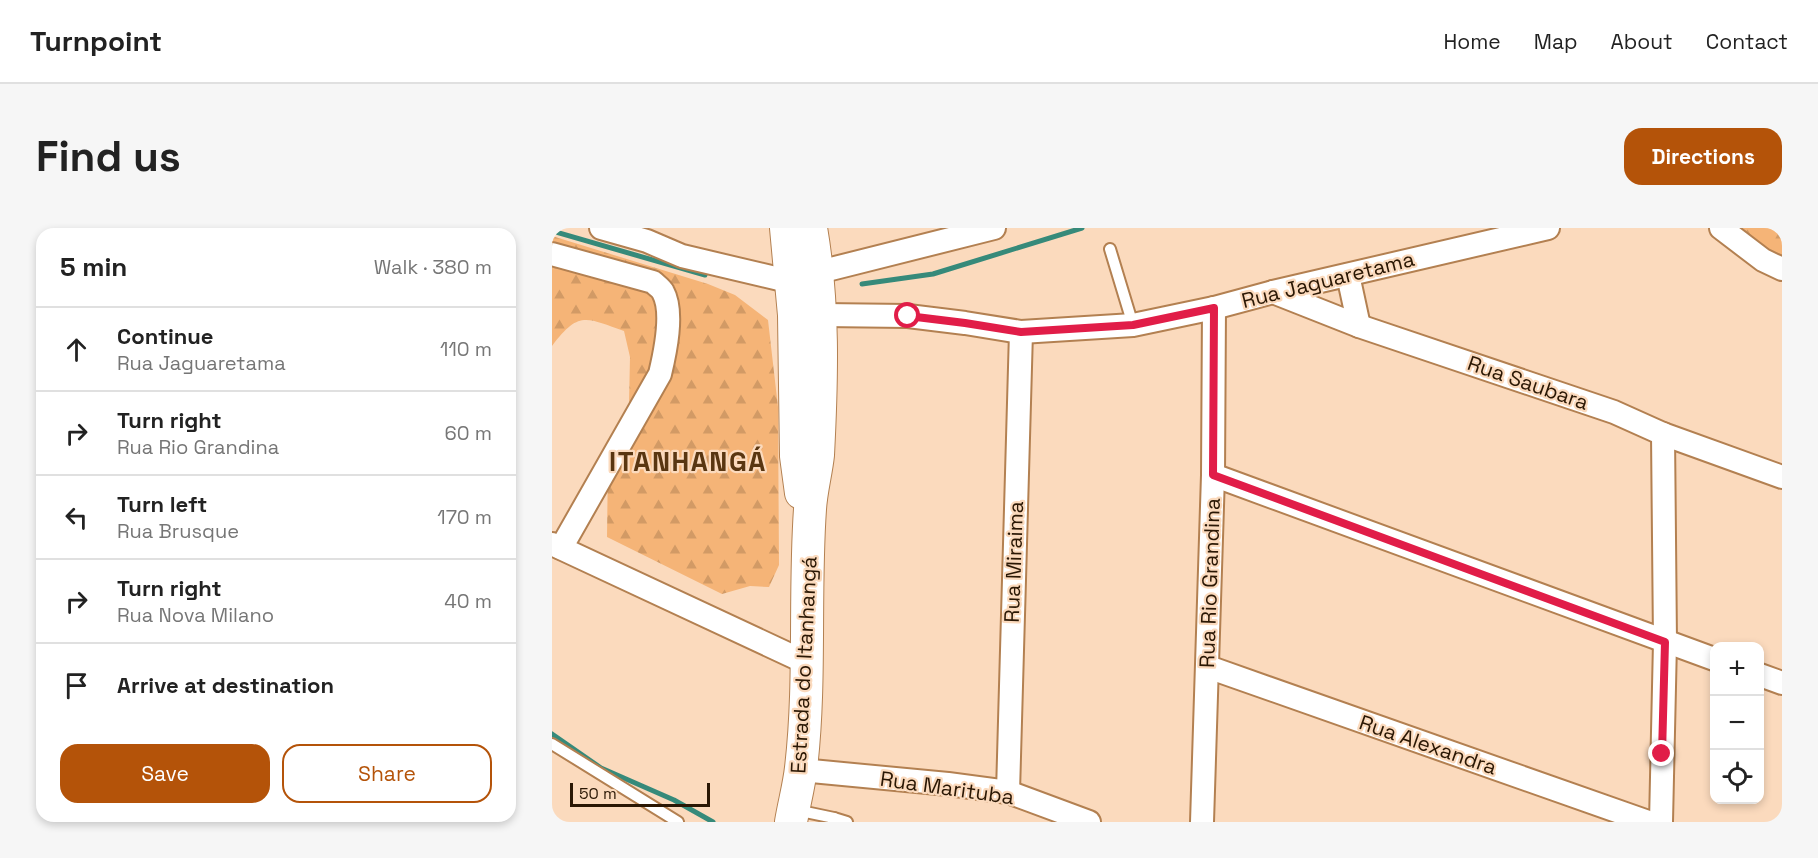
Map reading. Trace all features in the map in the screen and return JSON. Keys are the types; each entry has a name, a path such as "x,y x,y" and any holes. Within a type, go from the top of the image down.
{"main road":[{"name":"Estrada do Itanhangá","path":"804,230 805,277 796,456 799,490 810,507"},
{"name":"Estrada do Itanhangá","path":"792,816 801,770 807,663 810,507 818,456 822,315 805,277"}],"street":[{"path":"601,228 647,241 682,256 805,277 922,237 994,228"},
{"name":"Rua Jaguaretama","path":"822,315 908,316 1021,332 1133,325 1214,308 1273,292 1548,228"},
{"path":"1721,228 1763,260 1782,269"},
{"path":"552,254 653,282 663,292 667,306 667,343 660,374 556,546 807,663"},
{"path":"1348,275 1359,326"},
{"name":"Rua Saubara","path":"1273,292 1359,326 1614,412 1663,434 1782,477"},
{"name":"Rua Rio Grandina","path":"1202,822 1213,475 1214,308"},
{"name":"Rua Miraima","path":"1008,792 1021,332"},
{"path":"1661,822 1665,642 1663,434"},
{"path":"1213,475 1710,658"},
{"name":"Rua Alexandra","path":"1208,667 1648,822"},
{"path":"1764,676 1782,683"},
{"name":"Rua Marituba","path":"801,770 1008,792 1089,822"}],"lane":[{"path":"1110,249 1133,325"},
{"path":"552,744 678,822"},
{"path":"792,816 847,822"}],"green space":[{"path":"1719,228 1782,228 1782,263"},
{"path":"552,236 708,284 735,295 768,320 778,407 779,565 769,587 750,586 722,594 607,537 608,459 629,404 630,357 624,331 592,321 584,320 569,327 552,346"}],"waterway":[{"path":"862,284 933,274 1082,228"},
{"path":"552,231 705,275"},
{"path":"552,734 601,768 674,800 713,822"}],"district":[{"name":"ITANHANGÁ","path":"688,462"}],"route":[{"path":"908,316 1021,332 1133,325 1214,308 1213,475 1665,642 1662,754"}]}
